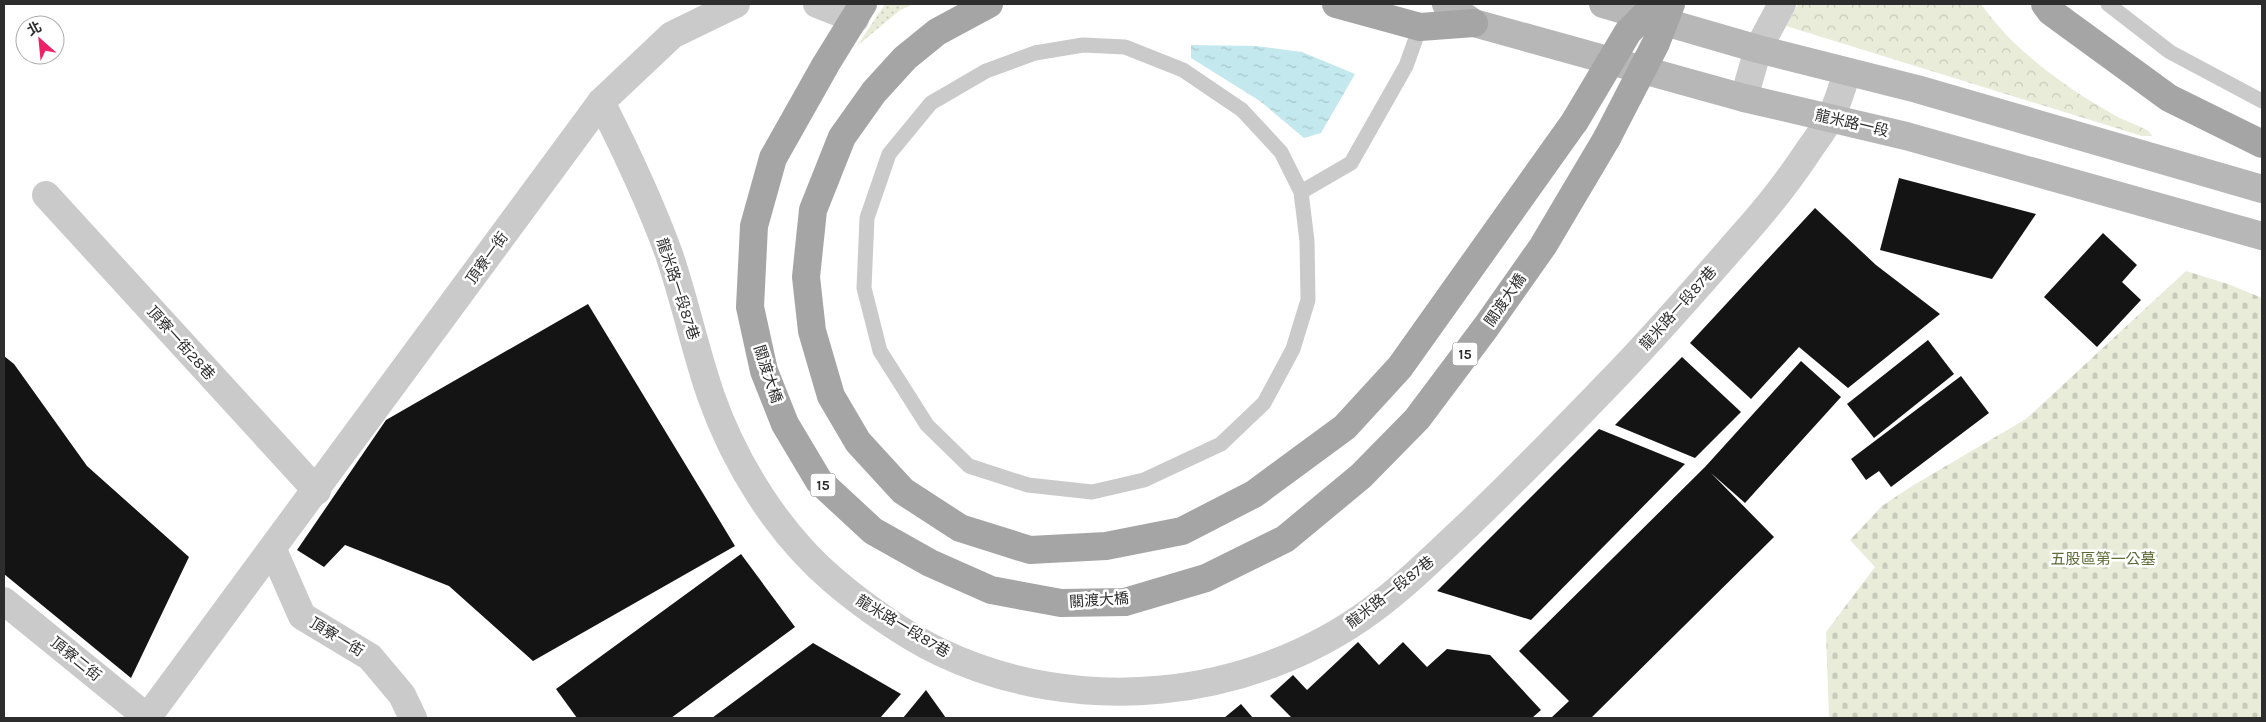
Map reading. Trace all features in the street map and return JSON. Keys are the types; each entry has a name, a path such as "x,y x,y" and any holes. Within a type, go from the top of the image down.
{"main road":[{"path":"989,4 937,32 906,58 874,92 842,137 813,210 806,277 812,331 831,396 858,442 903,491 960,528 1030,550 1106,546 1182,531 1254,494 1345,427 1400,367 1575,121 1628,32 1656,4"},
{"path":"1336,4 1420,27 1474,23"},
{"name":"龍米路一段","path":"1446,4 1474,23 1744,98 1906,136 2262,236"},
{"path":"1603,4 1758,49 1917,90 2262,189"},
{"name":"關渡大橋","path":"859,11 826,64 773,158 754,226 750,307 764,371 785,424 818,481 873,530 930,563 991,590 1061,603 1124,602 1206,578 1285,539 1361,476 1417,419 1486,327 1543,246 1607,138 1656,43 1671,4"},
{"path":"2045,4 2051,12 2169,98 2262,144"}],"street":[{"name":"頂寮一街","path":"148,718 601,102 672,35 736,4"},
{"path":"817,4 859,11"},
{"path":"1744,98 1758,49 1782,4"},
{"name":"龍米路一段87巷","path":"601,102 623,144 668,254 712,400 752,484 789,536 831,579 874,612 940,652 992,671 1043,685 1109,692 1163,690 1227,679 1290,657 1332,636 1371,611 1419,572 1532,463 1668,321 1783,189 1831,118 1846,73"},
{"name":"頂寮一街28巷","path":"46,195 316,491"},
{"name":"頂寮一街","path":"272,550 302,616 370,657 402,695 413,718"},
{"name":"頂寮二街","path":"4,601 148,718"}],"lane":[{"path":"2108,4 2170,52 2262,101"},
{"path":"1301,192 1351,163 1406,66 1420,27"},
{"path":"1083,45 1125,47 1183,70 1248,117 1281,152 1301,192 1307,241 1308,300 1293,349 1264,403 1221,444 1144,480 1092,492 1028,485 969,466 928,425 880,350 864,288 867,218 890,154 931,103 986,72 1019,59 1036,53 1083,45"}],"green space":[{"path":"885,4 913,4 899,11 857,46"},
{"path":"1798,4 1981,4 1994,21 2025,53 2060,81 2120,118 2142,127 2152,136 2142,136 1786,26"},
{"name":"五股區第一公墓","path":"2186,271 2228,284 2262,298 2262,718 1829,718 1826,632 1875,567 1850,540 1882,506 1912,486 2026,419"}],"water":[{"path":"1191,45 1256,46 1302,52 1355,74 1321,133 1304,138 1260,101 1191,58"}],"building":[{"path":"1899,178 2036,214 1992,279 1880,250"},
{"path":"1815,208 1876,265 1940,314 1848,388 1799,347 1751,399 1690,343"},
{"path":"2103,233 2137,265 2122,282 2141,300 2097,347 2044,297"},
{"path":"588,304 735,546 533,661 449,586 345,545 324,567 297,550 386,420"},
{"path":"1928,340 1954,374 1874,438 1847,404"},
{"path":"4,356 14,364 87,466 189,557 131,678 4,574"},
{"path":"1682,357 1741,412 1695,458 1615,425"},
{"path":"1801,361 1841,397 1745,503 1711,473 1774,537 1591,718 1551,718 1569,701 1519,651 1705,467"},
{"path":"1961,376 1989,413 1891,487 1879,471 1866,480 1851,459"},
{"path":"1599,429 1685,464 1531,620 1437,591"},
{"path":"741,554 795,627 671,718 577,718 556,689"},
{"path":"1358,642 1379,665 1403,642 1427,667 1447,649 1490,655 1541,710 1532,718 1292,718 1270,696 1293,675 1307,690"},
{"path":"813,643 901,694 880,718 712,718"},
{"path":"926,690 946,718 903,718"},
{"path":"1241,704 1253,718 1224,718"}]}
